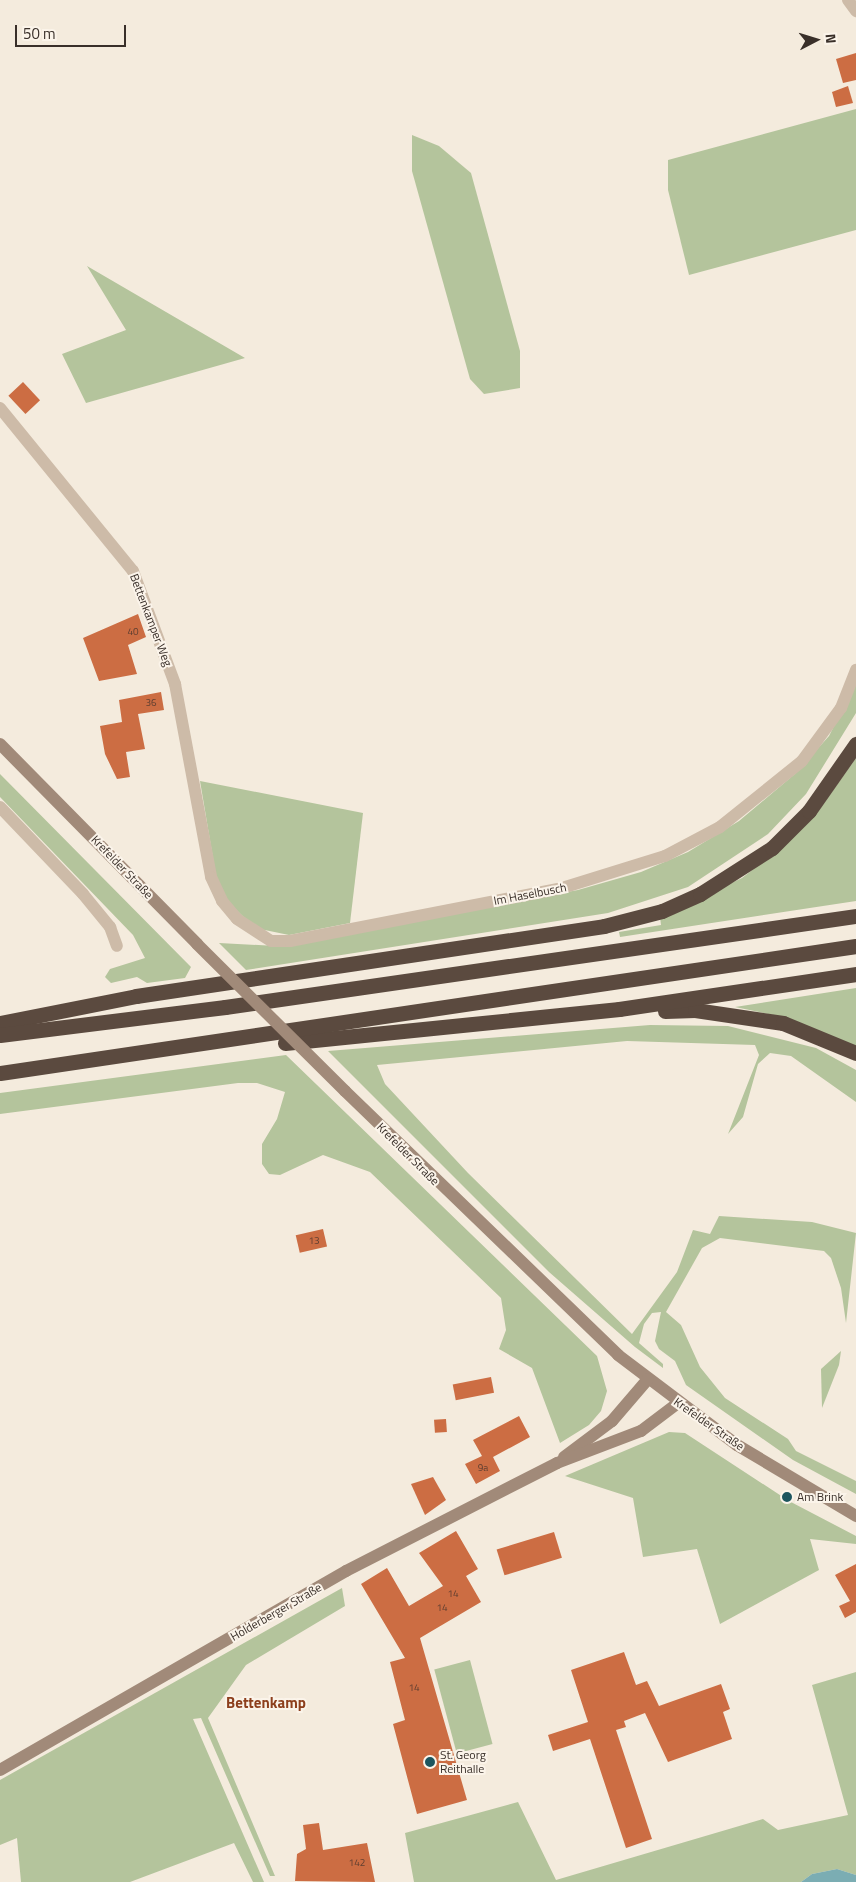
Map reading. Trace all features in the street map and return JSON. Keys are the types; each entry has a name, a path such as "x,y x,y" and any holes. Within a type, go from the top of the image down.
{"highway":[{"path":"0,1023 136,996 604,926 662,911 708,890 772,848 809,811 856,744"},
{"path":"796,926 856,909"},
{"path":"0,1035 796,926 856,916"},
{"path":"0,1072 144,1054 856,946"},
{"path":"144,1054 494,1023 856,974"},
{"path":"494,1023 573,1022 695,1010 783,1023 856,1053"}],"main road":[{"name":"Krefelder Straße","path":"0,744 197,944 506,1250 648,1379 678,1403 779,1472 856,1516"},
{"name":"Holderberger Straße","path":"557,1463 612,1421 648,1379"},
{"name":"Holderberger Straße","path":"0,1770 346,1571 557,1463 640,1431 678,1403"}],"street":[{"path":"848,0 856,11"},
{"name":"Bettenkamper Weg","path":"0,408 133,571 175,684 200,817"},
{"name":"Im Haselbusch","path":"200,817 212,877 222,902 251,931 271,941 290,941 562,888 665,856 720,827 763,796 826,732 856,670"},
{"path":"0,807 83,894 110,927 117,946"}],"green space":[{"path":"856,109 856,230 689,275 668,190 668,160"},
{"path":"412,135 439,146 471,173 520,351 520,388 484,394 470,379 412,171"},
{"path":"87,266 245,358 86,403 62,354 126,330"},
{"path":"856,682 856,713 806,794 768,834 688,887 608,913 246,970 219,943 276,946 578,890 641,872 688,852 739,821 796,773 829,736"},
{"path":"856,758 856,901 620,937 619,932 661,925 660,917 742,878 777,851 814,817"},
{"path":"0,774 191,967 185,978 147,983 137,977 111,983 105,977 110,969 145,958 133,935 0,797"},
{"path":"200,781 363,813 350,923 289,935 255,928 226,900 216,876"},
{"path":"856,988 856,1047 783,1017 735,1007"},
{"path":"650,1025 728,1026 816,1048 856,1070 856,1102 791,1056 770,1053 758,1064 743,1117 728,1134 759,1055 755,1045 627,1041 377,1065 385,1084 468,1173 632,1334 677,1272 693,1230 710,1234 719,1216 812,1222 856,1233 846,1323 841,1288 831,1258 824,1251 720,1238 702,1248 666,1312 681,1325 700,1367 725,1398 788,1439 796,1451 856,1481 856,1494 793,1460 686,1385 675,1361 659,1349 655,1341 661,1312 652,1313 644,1324 639,1343 663,1364 663,1368 635,1347 549,1272 328,1051"},
{"path":"286,1055 597,1356 607,1391 601,1411 589,1425 560,1443 532,1368 499,1349 506,1330 501,1298 370,1172 323,1155 280,1175 269,1174 262,1164 262,1144 277,1119 285,1092 257,1083 238,1083 0,1114 0,1093"},
{"path":"841,1351 839,1365 822,1408 821,1369"},
{"path":"669,1432 685,1433 789,1501 856,1536 856,1544 810,1539 819,1570 720,1624 697,1549 643,1557 633,1498 565,1476"},
{"path":"342,1588 345,1606 246,1665 208,1718 275,1876 270,1876 201,1718 193,1719 264,1882 253,1882 234,1843 130,1882 21,1882 17,1838 0,1845 0,1780"},
{"path":"470,1660 493,1744 457,1754 434,1670"},
{"path":"856,1672 856,1875 837,1869 812,1874 801,1882 414,1882 405,1833 518,1802 556,1880 763,1819 778,1830 848,1815 812,1685"}],"water":[{"path":"837,1869 856,1875 856,1882 801,1882 812,1874"}],"building":[{"path":"856,53 856,80 843,83 836,59"},
{"path":"848,86 853,103 836,107 832,92"},
{"path":"23,382 40,400 25,414 8,396"},
{"path":"138,614 146,637 128,645 137,674 99,681 83,638"},
{"path":"161,692 164,710 138,714 145,749 126,752 130,777 117,779 105,754 100,726 122,722 119,700"},
{"path":"323,1229 327,1247 300,1253 296,1235"},
{"path":"491,1377 494,1393 456,1400 453,1384"},
{"path":"519,1416 530,1437 493,1457 500,1471 476,1484 465,1464 482,1456 473,1440"},
{"path":"446,1419 447,1432 435,1433 434,1420"},
{"path":"433,1477 446,1500 425,1515 411,1484"},
{"path":"456,1531 478,1569 466,1576 481,1602 420,1638 467,1800 417,1814 393,1724 405,1720 390,1662 405,1658 361,1584 387,1568 409,1606 443,1586 419,1553"},
{"path":"554,1532 562,1558 505,1575 497,1550"},
{"path":"856,1564 856,1612 845,1618 839,1606 850,1601 835,1575"},
{"path":"624,1652 636,1685 647,1681 659,1706 721,1684 730,1709 723,1712 732,1739 668,1762 645,1713 624,1721 626,1727 616,1730 652,1839 626,1848 590,1739 553,1751 548,1735 588,1722 571,1670"},
{"path":"319,1823 323,1850 367,1843 375,1882 295,1881 297,1854 306,1849 303,1825"}],"place":[{"name":"Am Brink","path":"787,1497"},
{"name":"St. Georg Reithalle","path":"430,1762"}],"district":[{"name":"Bettenkamp","path":"266,1703"}]}
